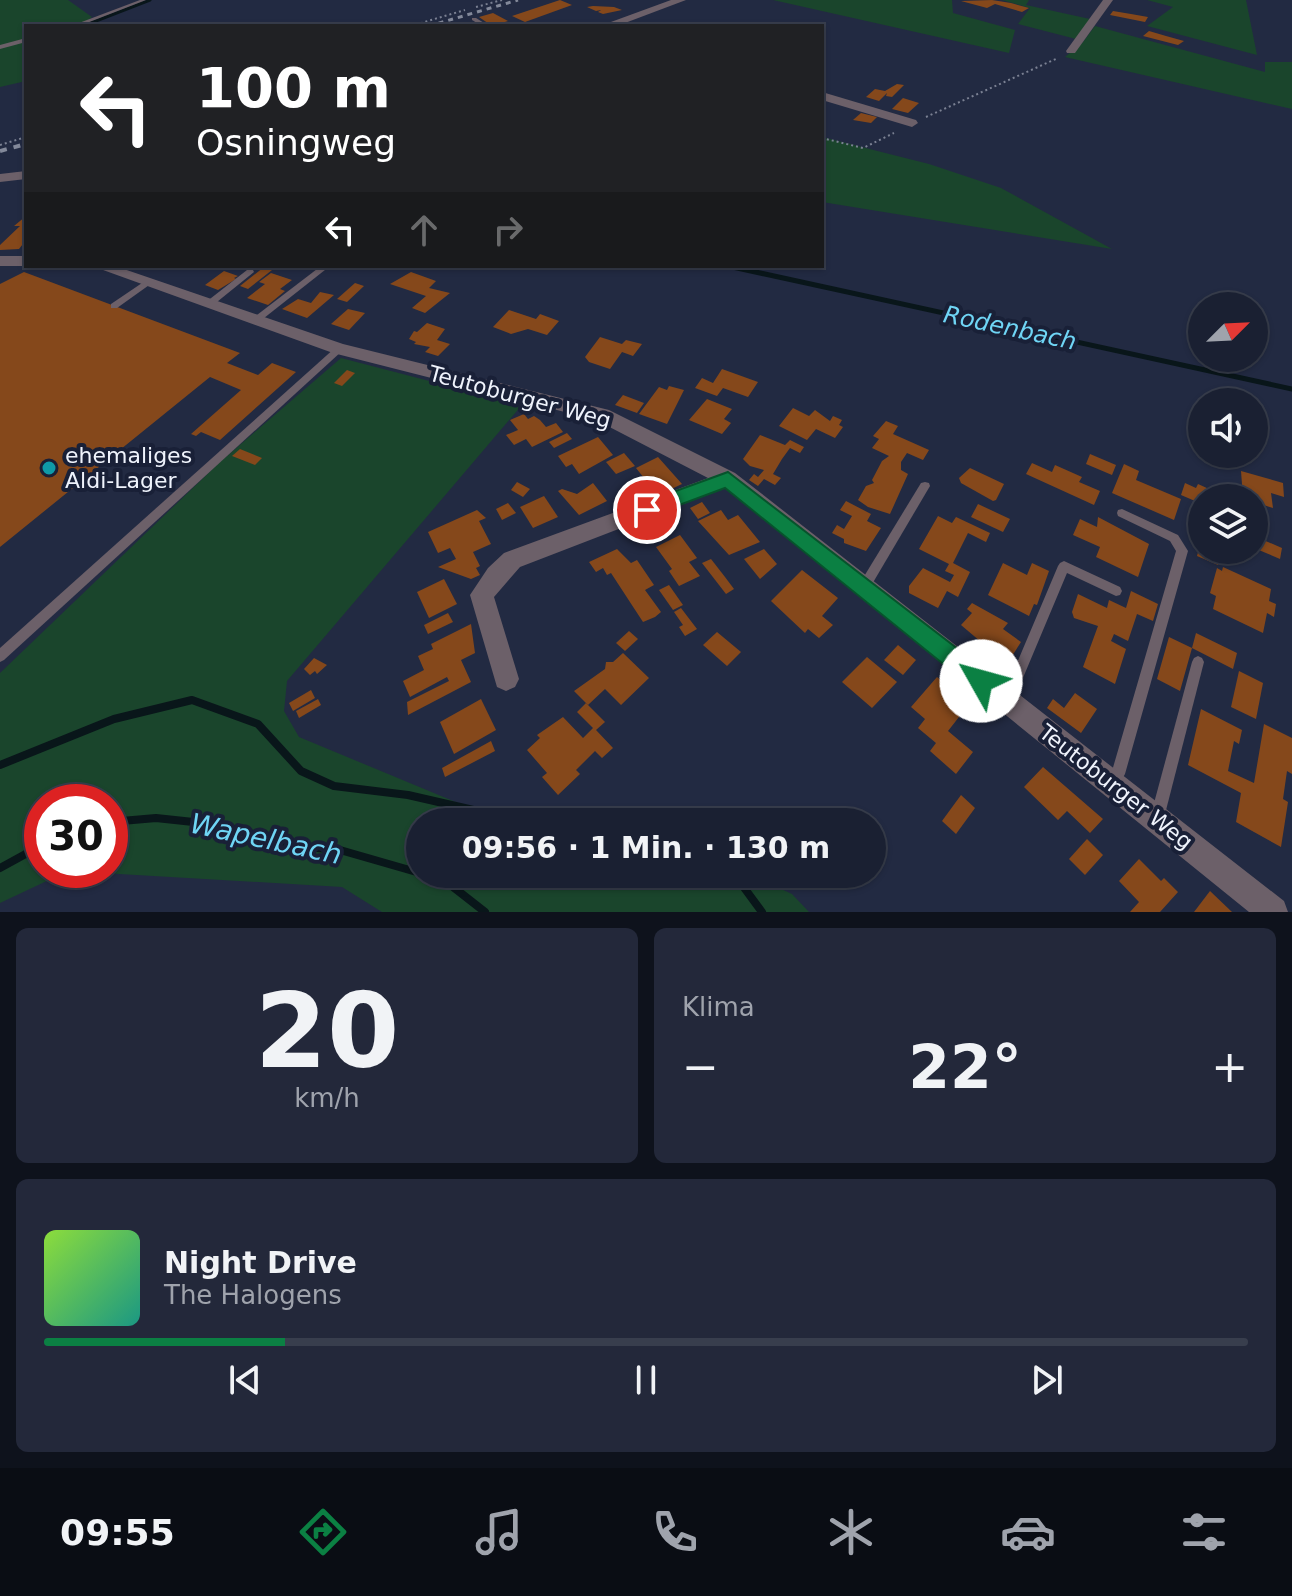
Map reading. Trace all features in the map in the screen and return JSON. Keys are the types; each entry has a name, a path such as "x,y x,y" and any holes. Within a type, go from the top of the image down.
{"street":[{"path":"612,24 681,0"},
{"path":"1071,51 1108,0"},
{"path":"824,97 912,123"},
{"path":"0,178 24,175"},
{"path":"0,261 24,261"},
{"name":"Teutoburger Weg","path":"106,268 339,349 602,415 728,479 1273,912"},
{"path":"506,679 482,595 512,560 728,479"}],"lane":[{"path":"79,24 144,0"},
{"path":"474,19 483,24"},
{"path":"0,47 24,41"},
{"path":"256,320 323,268"},
{"path":"209,304 250,272"},
{"path":"114,306 148,283"},
{"path":"0,656 339,349"},
{"path":"864,587 925,486"},
{"path":"1111,784 1118,774 1182,551 1174,538 1122,513"},
{"path":"1005,700 1011,693 1064,566 1116,591"},
{"path":"1157,819 1198,662"}],"path":[{"path":"418,24 502,0"},
{"path":"824,138 863,148 1071,51"},
{"path":"0,145 24,138"}],"green space":[{"path":"0,0 68,0 92,17 83,24 24,24 24,81 0,87"},
{"path":"773,0 952,0 953,13 1015,30 1009,53"},
{"path":"1002,0 1029,0 1026,5 1090,19 1076,39 1018,24 1030,8"},
{"path":"1147,0 1246,0 1257,55 1147,26 1173,7"},
{"path":"1095,26 1265,72 1265,62 1292,62 1292,109 1065,57 1083,42"},
{"path":"824,138 929,164 1001,188 1112,249 824,202"},
{"path":"341,358 522,405 287,681 284,711 299,737 470,808 406,808 406,888 779,888 792,894 809,912 382,912 342,887 128,875 128,784 24,784 24,888 32,888 0,903 0,673 220,462"}],"building":[{"path":"560,0 572,5 525,22 512,16"},
{"path":"992,0 1029,8 1022,12 995,4 987,8 961,1"},
{"path":"587,7 622,10 603,14 598,12 601,10"},
{"path":"1113,11 1148,17 1145,22 1110,15"},
{"path":"493,13 508,21 489,24 479,17"},
{"path":"1149,31 1184,41 1178,45 1143,36"},
{"path":"897,84 904,85 892,97 886,96 887,93 879,101 866,97 875,89 885,91"},
{"path":"903,98 919,103 908,113 892,109"},
{"path":"861,113 877,117 871,123 853,120"},
{"path":"24,218 24,243 19,249 0,250 0,245 20,226 14,226"},
{"path":"263,268 272,270 248,289 240,286"},
{"path":"224,271 238,276 218,290 205,285"},
{"name":"ehemaliges Aldi-Lager","path":"24,272 240,353 227,363 258,375 272,363 296,372 220,440 201,432 196,436 191,434 241,390 210,377 0,547 0,284"},
{"path":"411,272 436,281 429,288 450,293 425,313 412,308 426,296 390,284"},
{"path":"271,273 292,280 280,289 285,291 268,305 247,298 265,284 259,282"},
{"path":"355,283 364,286 347,302 337,299"},
{"path":"320,292 334,295 307,318 282,309 298,299 311,303"},
{"path":"348,309 365,313 349,330 331,324"},
{"path":"509,310 536,319 540,314 559,321 547,335 528,329 511,334 493,327"},
{"path":"427,323 445,329 437,340 450,344 438,356 425,352 430,347 414,344 416,342 409,339 414,331 417,332"},
{"path":"600,337 622,344 626,340 642,344 633,356 622,352 610,369 589,362 585,357"},
{"path":"722,369 758,382 748,397 723,388 717,396 695,388 702,378 713,383"},
{"path":"347,370 355,373 342,386 334,383"},
{"path":"669,386 684,390 667,424 639,414 659,387 667,390"},
{"path":"623,395 644,403 637,413 615,405"},
{"path":"707,399 732,409 724,419 731,423 722,434 689,420"},
{"path":"793,408 809,416 815,410 830,421 833,416 842,420 839,425 843,427 835,438 816,429 807,440 779,426"},
{"path":"524,414 528,419 534,416 546,427 556,423 563,432 532,447 526,439 514,445 506,435 518,430 510,420"},
{"path":"886,421 898,426 893,434 929,450 923,460 907,453 901,462 901,470 908,474 890,514 868,507 858,500 866,486 874,483 872,480 882,461 889,456 872,448 879,439 873,436"},
{"path":"567,433 572,439 554,448 549,442"},
{"path":"760,435 785,445 790,440 804,447 800,453 790,448 773,474 781,478 775,485 764,479 758,486 749,480 754,474 758,477 764,470 750,466 743,459"},
{"path":"598,437 613,455 579,474 572,464 566,467 558,456"},
{"path":"240,449 262,458 255,465 232,456"},
{"path":"624,453 635,466 616,474 606,462"},
{"path":"1090,454 1116,465 1112,475 1086,464"},
{"path":"658,457 682,484 638,505 630,495 641,489 635,483 644,478 636,468"},
{"path":"1032,463 1052,472 1055,465 1082,477 1079,482 1100,491 1094,505 1026,474"},
{"path":"1124,464 1139,471 1136,480 1181,499 1174,520 1112,493"},
{"path":"970,468 1004,484 996,500 961,483 959,478"},
{"path":"1241,471 1283,483 1284,497 1271,493 1273,508 1268,506 1268,484 1242,484"},
{"path":"517,482 530,489 523,497 511,490"},
{"path":"593,483 607,501 579,515 558,491 562,489 577,494"},
{"path":"1185,483 1188,484 1188,498 1181,495"},
{"path":"544,496 558,517 533,528 520,507"},
{"path":"846,501 871,514 867,521 881,528 866,551 844,543 844,539 832,533 837,525 844,529 852,516 840,510"},
{"path":"702,502 710,513 698,519 690,508"},
{"path":"508,503 516,513 502,520 496,509"},
{"path":"978,504 1010,519 1003,532 971,517"},
{"path":"477,510 486,518 479,521 491,544 473,552 480,566 476,568 480,575 471,579 438,567 456,559 450,548 438,553 428,532"},
{"path":"721,510 728,520 738,515 760,542 729,555 698,521"},
{"path":"938,516 952,523 956,517 990,533 986,542 968,533 953,563 970,572 958,597 947,591 938,608 909,593 909,586 923,568 950,582 954,575 945,571 949,564 919,549"},
{"path":"1098,517 1149,544 1138,577 1096,557 1100,547 1073,535 1080,519 1097,527"},
{"path":"680,535 697,558 689,562 700,576 679,586 669,571 672,569 656,547"},
{"path":"1268,542 1282,548 1280,559 1268,554"},
{"path":"617,549 631,563 637,560 654,585 645,590 661,612 655,617 643,622 611,573 607,575 603,568 596,572 589,562"},
{"path":"764,549 777,564 760,579 744,559"},
{"path":"711,559 734,589 726,594 702,563"},
{"path":"1003,563 1027,575 1032,563 1049,571 1037,605 1034,604 1029,616 988,595"},
{"path":"1223,567 1271,589 1269,601 1276,604 1274,617 1267,613 1263,633 1213,609 1216,596 1210,593 1217,568 1222,571"},
{"path":"802,570 838,598 822,616 833,625 819,638 808,629 805,633 771,601"},
{"path":"444,579 457,604 429,618 417,592"},
{"path":"669,585 683,605 673,610 659,590"},
{"path":"1131,591 1158,604 1153,621 1137,614 1128,641 1114,634 1111,641 1126,649 1115,684 1083,667 1098,626 1074,618 1072,612 1078,594 1107,608 1109,600 1126,608"},
{"path":"972,603 1008,623 1003,629 1021,642 1007,664 961,625 972,613 967,609"},
{"path":"681,608 697,629 685,636 679,627 683,625 674,612"},
{"path":"448,613 453,622 428,634 424,625"},
{"path":"471,624 475,653 461,660 471,682 408,715 407,702 449,681 447,677 410,697 403,681 424,670 418,656 433,649 431,644"},
{"path":"629,631 638,639 625,651 616,643"},
{"path":"717,632 741,652 727,666 703,645"},
{"path":"1196,633 1237,653 1233,669 1192,648"},
{"path":"1169,637 1192,648 1180,691 1157,679"},
{"path":"898,645 916,660 903,675 884,660"},
{"path":"623,653 649,678 621,705 605,689 588,705 574,691 605,669 606,662 613,662"},
{"path":"867,657 897,682 872,708 842,682"},
{"path":"314,658 327,665 317,674 315,671 310,675 304,669"},
{"path":"1239,671 1263,683 1256,719 1231,707"},
{"path":"937,677 970,703 948,731 973,752 956,774 930,751 936,743 918,728 925,719 911,707"},
{"path":"311,690 315,698 293,711 289,703"},
{"path":"1075,693 1097,709 1081,733 1047,708 1053,699 1064,708"},
{"path":"318,699 321,705 299,718 296,711"},
{"path":"481,699 496,730 454,754 440,722"},
{"path":"586,703 605,722 596,730 613,748 602,758 595,751 576,770 580,774 558,795 542,777 547,773 527,750 540,738 537,735 563,717 583,738 593,728 577,712"},
{"path":"1201,709 1242,730 1239,744 1234,741 1228,771 1254,783 1264,724 1292,738 1292,774 1287,771 1283,799 1288,802 1281,847 1236,822 1241,793 1188,765"},
{"path":"491,741 495,751 445,777 442,768"},
{"path":"1043,767 1103,819 1090,833 1067,811 1058,820 1024,787"},
{"path":"961,795 975,808 956,834 942,821"},
{"path":"1087,839 1103,855 1085,875 1069,859"},
{"path":"1139,859 1161,881 1164,878 1178,892 1160,912 1130,912 1139,902 1119,881"},
{"path":"1210,891 1232,912 1194,912"}],"waterway":[{"name":"Rodenbach","path":"88,24 150,0"},
{"name":"Rodenbach","path":"737,268 1292,389"},
{"name":"Wapelbach","path":"0,765 114,719 192,700 258,724 301,771 334,786 408,795 465,808"},
{"name":"Wapelbach","path":"128,820 156,818 212,824 305,847 340,850 406,869"},
{"name":"Wapelbach","path":"0,868 24,855"},
{"name":"Wapelbach","path":"454,888 485,912"},
{"name":"Wapelbach","path":"744,888 762,912"}],"railway":[{"path":"436,24 518,0"},
{"path":"0,151 24,145"}],"place":[{"name":"ehemaliges Aldi-Lager","path":"49,468"}],"route":[{"path":"647,510 728,479 981,681"}]}
